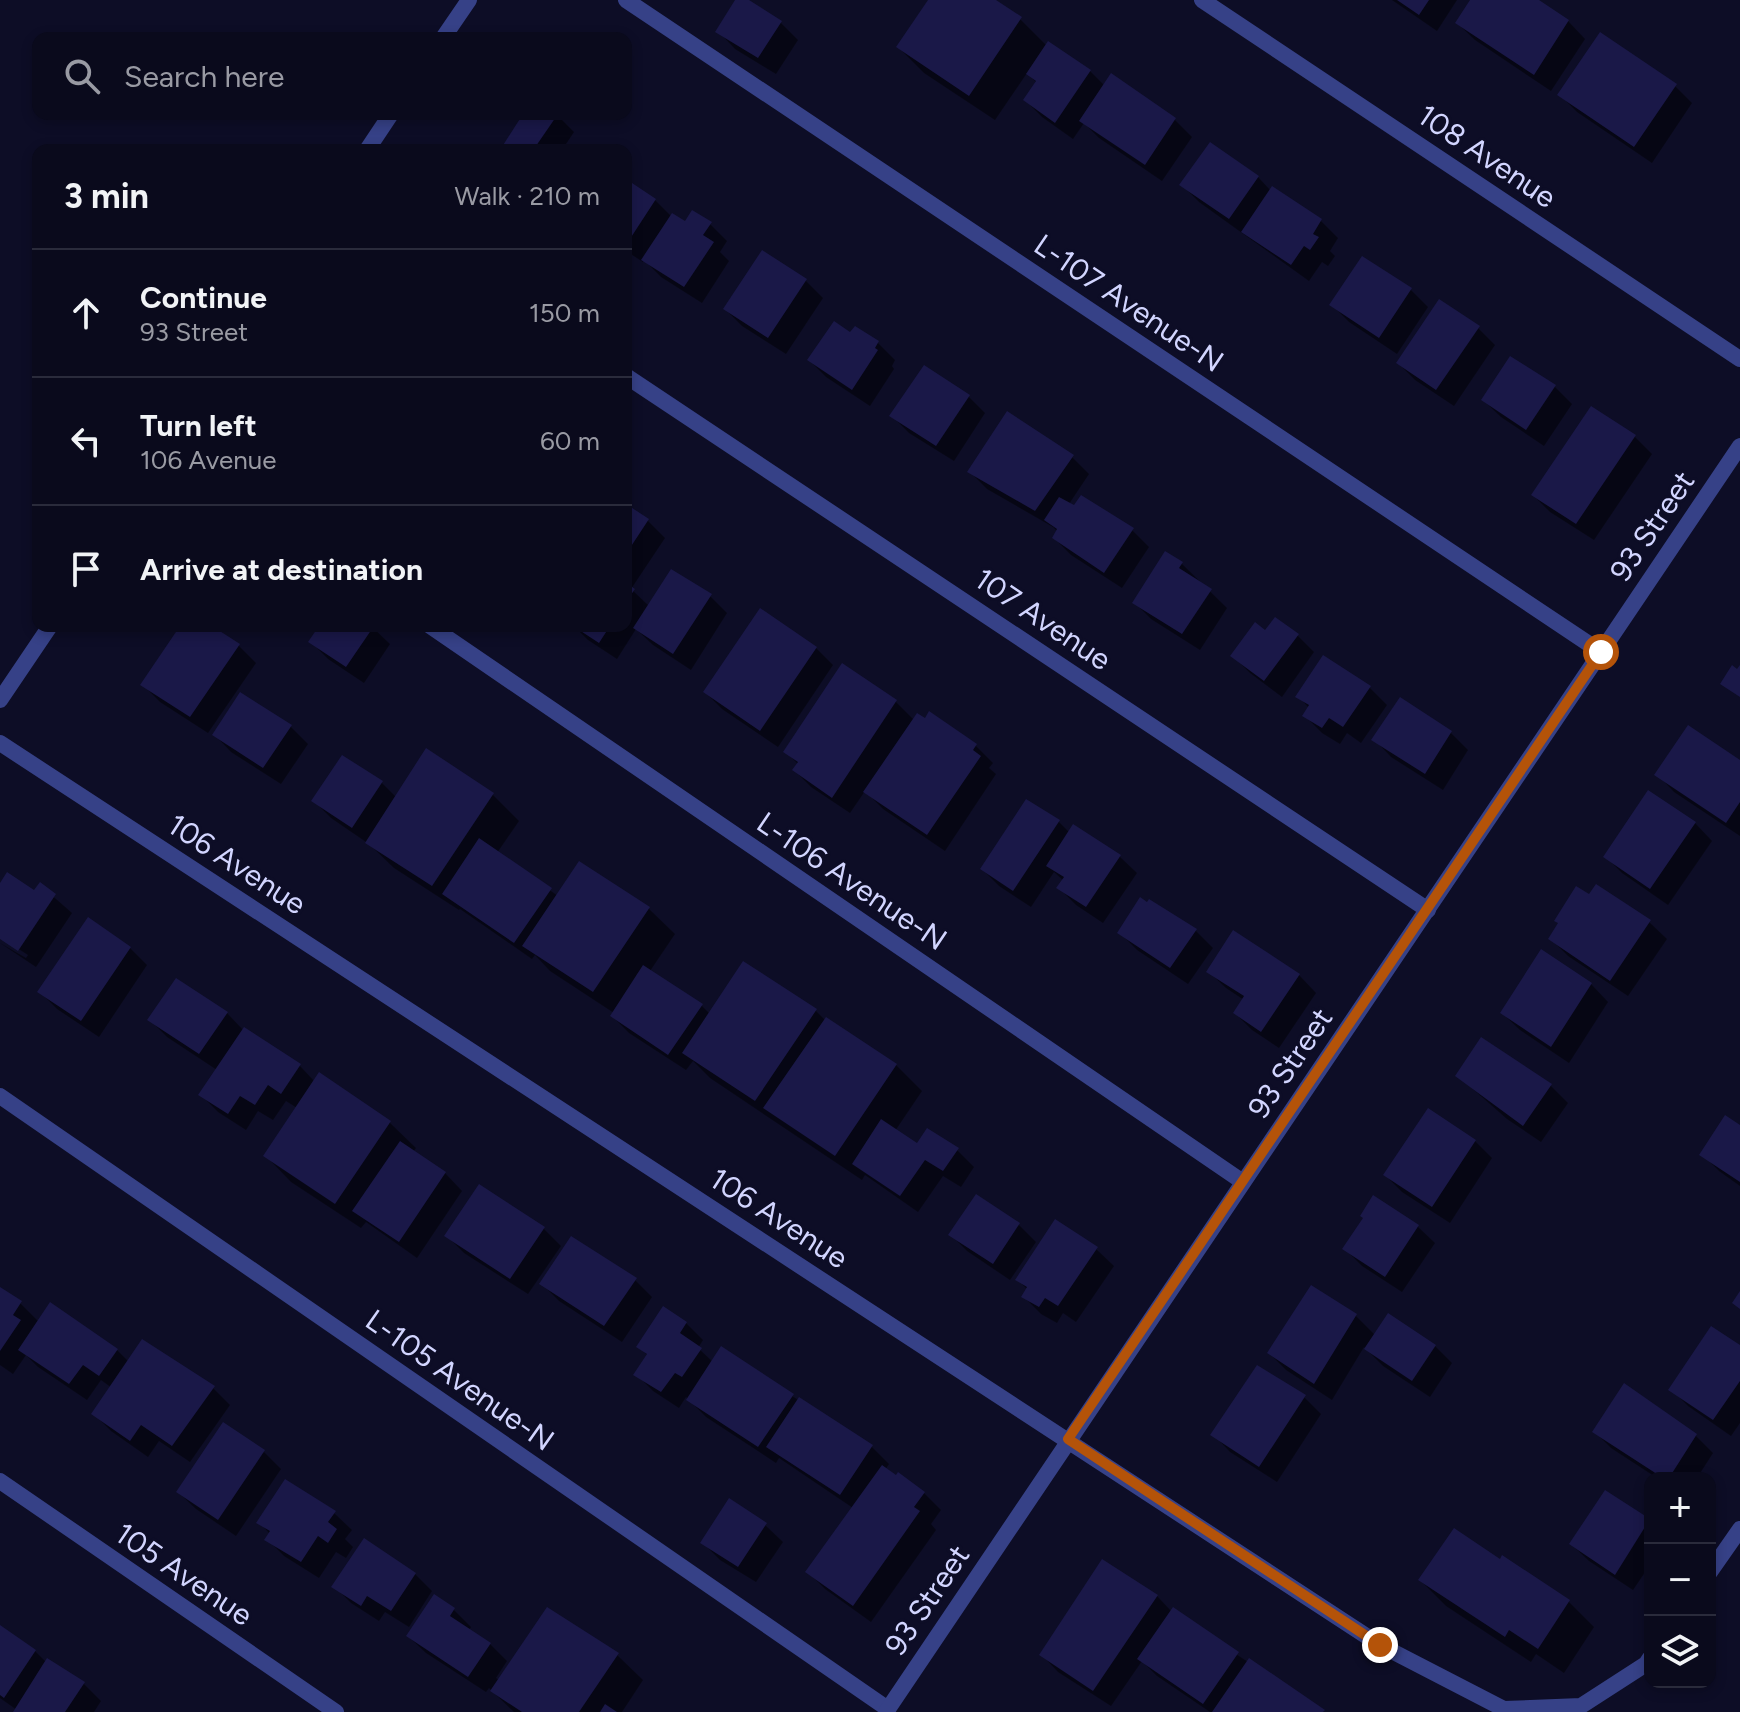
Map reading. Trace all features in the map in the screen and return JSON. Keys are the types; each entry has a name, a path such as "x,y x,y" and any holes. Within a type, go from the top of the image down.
{"street":[{"path":"447,32 469,0"},
{"name":"L-107 Avenue-N","path":"626,0 1601,652"},
{"name":"108 Avenue","path":"1202,0 1740,359"},
{"path":"371,144 387,120"},
{"name":"107 Avenue","path":"632,380 1428,910"},
{"name":"93 Street","path":"887,1710 1740,446"},
{"path":"0,700 46,632"},
{"name":"L-106 Avenue-N","path":"439,632 1243,1182"},
{"name":"106 Avenue","path":"0,743 1380,1645 1504,1709 1581,1706 1644,1665"},
{"name":"L-105 Avenue-N","path":"0,1096 887,1710"},
{"name":"105 Avenue","path":"0,1481 336,1712"},
{"path":"1716,1563 1740,1529"}],"building":[{"path":"735,0 749,0 782,21 758,58 715,32"},
{"path":"928,0 996,0 1022,17 969,96 896,47"},
{"path":"1397,0 1429,0 1419,15"},
{"path":"1470,0 1539,0 1569,20 1534,75 1455,23"},
{"path":"1600,32 1677,84 1634,147 1557,95"},
{"path":"1048,41 1091,70 1055,123 1023,100 1036,81 1026,74"},
{"path":"1111,73 1176,118 1145,165 1079,121"},
{"path":"519,120 554,120 537,144 504,144"},
{"path":"1210,142 1259,176 1229,219 1179,185"},
{"path":"632,183 656,199 632,236"},
{"path":"1272,186 1322,219 1313,234 1319,237 1310,250 1304,246 1291,265 1241,232"},
{"path":"692,210 712,222 703,235 714,242 684,287 641,260 672,213 685,221"},
{"path":"762,250 807,279 768,338 723,309"},
{"path":"1362,256 1412,288 1379,338 1329,305"},
{"path":"1439,299 1480,326 1436,390 1396,363"},
{"path":"834,321 850,332 855,326 879,341 875,348 878,350 852,390 807,360"},
{"path":"1510,356 1556,385 1526,430 1481,400"},
{"path":"924,365 970,395 936,446 889,416"},
{"path":"1591,406 1636,435 1576,524 1531,495"},
{"path":"1007,411 1074,455 1035,511 967,472"},
{"path":"1081,495 1134,528 1104,573 1052,538 1057,529 1044,520 1059,497 1074,505"},
{"path":"632,508 649,519 632,545"},
{"path":"1165,551 1183,562 1179,568 1212,589 1182,634 1132,603"},
{"path":"671,569 712,594 673,654 633,628"},
{"path":"760,608 817,647 760,731 703,692"},
{"path":"1275,617 1299,634 1264,681 1230,656 1255,622 1265,630"},
{"path":"176,632 221,632 240,644 190,717 140,685"},
{"path":"315,632 370,632 346,667 308,642"},
{"path":"582,632 606,632 599,643"},
{"path":"1323,655 1371,686 1343,727 1329,718 1322,728 1302,716 1309,705 1295,697"},
{"path":"842,663 897,700 832,798 792,770 798,762 783,752"},
{"path":"1732,665 1737,669 1740,665 1740,697 1720,684"},
{"path":"240,692 292,725 263,768 212,735"},
{"path":"1400,697 1452,731 1425,774 1371,740"},
{"path":"929,711 977,744 973,750 981,756 927,835 863,792 917,713 925,718"},
{"path":"1688,725 1740,760 1740,802 1726,823 1654,775"},
{"path":"426,748 494,793 432,886 365,843"},
{"path":"342,755 383,781 352,828 311,801"},
{"path":"1648,790 1696,822 1650,889 1603,857"},
{"path":"1026,799 1060,820 1013,891 980,869"},
{"path":"1073,824 1121,855 1086,907 1056,888 1064,877 1046,866"},
{"path":"479,838 552,888 514,943 442,894"},
{"path":"579,861 650,907 593,992 522,946"},
{"path":"7,872 34,890 40,882 56,894 18,951 0,939 0,883"},
{"path":"1596,884 1651,920 1610,981 1548,939 1558,923 1554,921 1576,886 1589,894"},
{"path":"1140,897 1147,902 1149,899 1197,929 1170,968 1117,933"},
{"path":"88,917 131,947 81,1021 37,992"},
{"path":"1233,930 1300,974 1261,1032 1233,1013 1244,996 1206,972"},
{"path":"1541,949 1592,983 1551,1047 1500,1013"},
{"path":"743,961 817,1009 755,1101 682,1053"},
{"path":"643,965 703,1004 668,1055 610,1016"},
{"path":"176,978 228,1012 199,1054 147,1020"},
{"path":"826,1017 897,1064 835,1156 763,1108"},
{"path":"244,1027 301,1064 281,1094 268,1085 255,1105 240,1096 228,1114 198,1095"},
{"path":"1481,1037 1552,1084 1523,1126 1455,1076"},
{"path":"319,1072 391,1121 335,1204 263,1156"},
{"path":"1428,1108 1476,1140 1432,1207 1383,1175"},
{"path":"1725,1115 1740,1125 1740,1182 1699,1155"},
{"path":"881,1119 917,1143 927,1128 959,1148 943,1171 925,1160 900,1196 852,1164"},
{"path":"400,1141 446,1172 399,1242 352,1211"},
{"path":"479,1184 545,1227 510,1279 444,1236"},
{"path":"976,1194 1020,1223 993,1264 948,1235"},
{"path":"1373,1195 1419,1225 1385,1277 1342,1249 1363,1218 1360,1216"},
{"path":"1055,1219 1098,1247 1058,1306 1045,1298 1039,1307 1021,1297 1027,1287 1015,1280"},
{"path":"571,1236 637,1278 604,1326 539,1284"},
{"path":"1311,1285 1357,1314 1314,1384 1267,1353"},
{"path":"0,1287 22,1301 13,1315 21,1320 0,1351"},
{"path":"1740,1291 1740,1309 1732,1303"},
{"path":"50,1302 118,1349 99,1376 83,1365 69,1384 18,1350"},
{"path":"663,1306 687,1322 680,1333 702,1348 682,1377 675,1373 661,1392 633,1375 647,1354 636,1347"},
{"path":"1388,1313 1436,1345 1412,1381 1364,1349"},
{"path":"1711,1326 1740,1345 1740,1381 1713,1420 1668,1390"},
{"path":"142,1339 215,1386 172,1446 141,1425 130,1441 91,1414"},
{"path":"721,1346 794,1394 758,1447 686,1400"},
{"path":"1257,1365 1306,1395 1259,1467 1210,1435"},
{"path":"1624,1383 1697,1434 1673,1472 1654,1472 1592,1432"},
{"path":"799,1397 873,1445 840,1495 766,1447"},
{"path":"223,1422 265,1450 218,1520 176,1492"},
{"path":"882,1465 896,1475 898,1472 925,1492 914,1507 920,1511 853,1606 805,1572"},
{"path":"285,1479 336,1511 328,1522 337,1529 328,1543 318,1536 301,1562 264,1540 270,1531 256,1523"},
{"path":"1605,1490 1644,1515 1644,1529 1615,1575 1569,1544"},
{"path":"729,1498 767,1523 738,1567 700,1543"},
{"path":"1454,1528 1570,1600 1538,1649 1509,1630 1505,1637 1418,1580"},
{"path":"364,1538 416,1573 391,1611 367,1596 361,1606 331,1587"},
{"path":"1102,1559 1158,1595 1093,1691 1039,1655"},
{"path":"434,1594 455,1608 450,1616 491,1643 468,1677 406,1636"},
{"path":"547,1607 619,1653 579,1712 522,1712 490,1691"},
{"path":"1173,1607 1239,1652 1203,1704 1137,1659"},
{"path":"0,1625 36,1650 4,1698 0,1695"},
{"path":"47,1658 85,1682 65,1712 13,1712"},
{"path":"1249,1658 1325,1710 1212,1712"},
{"path":"605,1704 617,1712 600,1712"}],"route":[{"path":"1380,1645 1068,1439 1601,652"}]}
